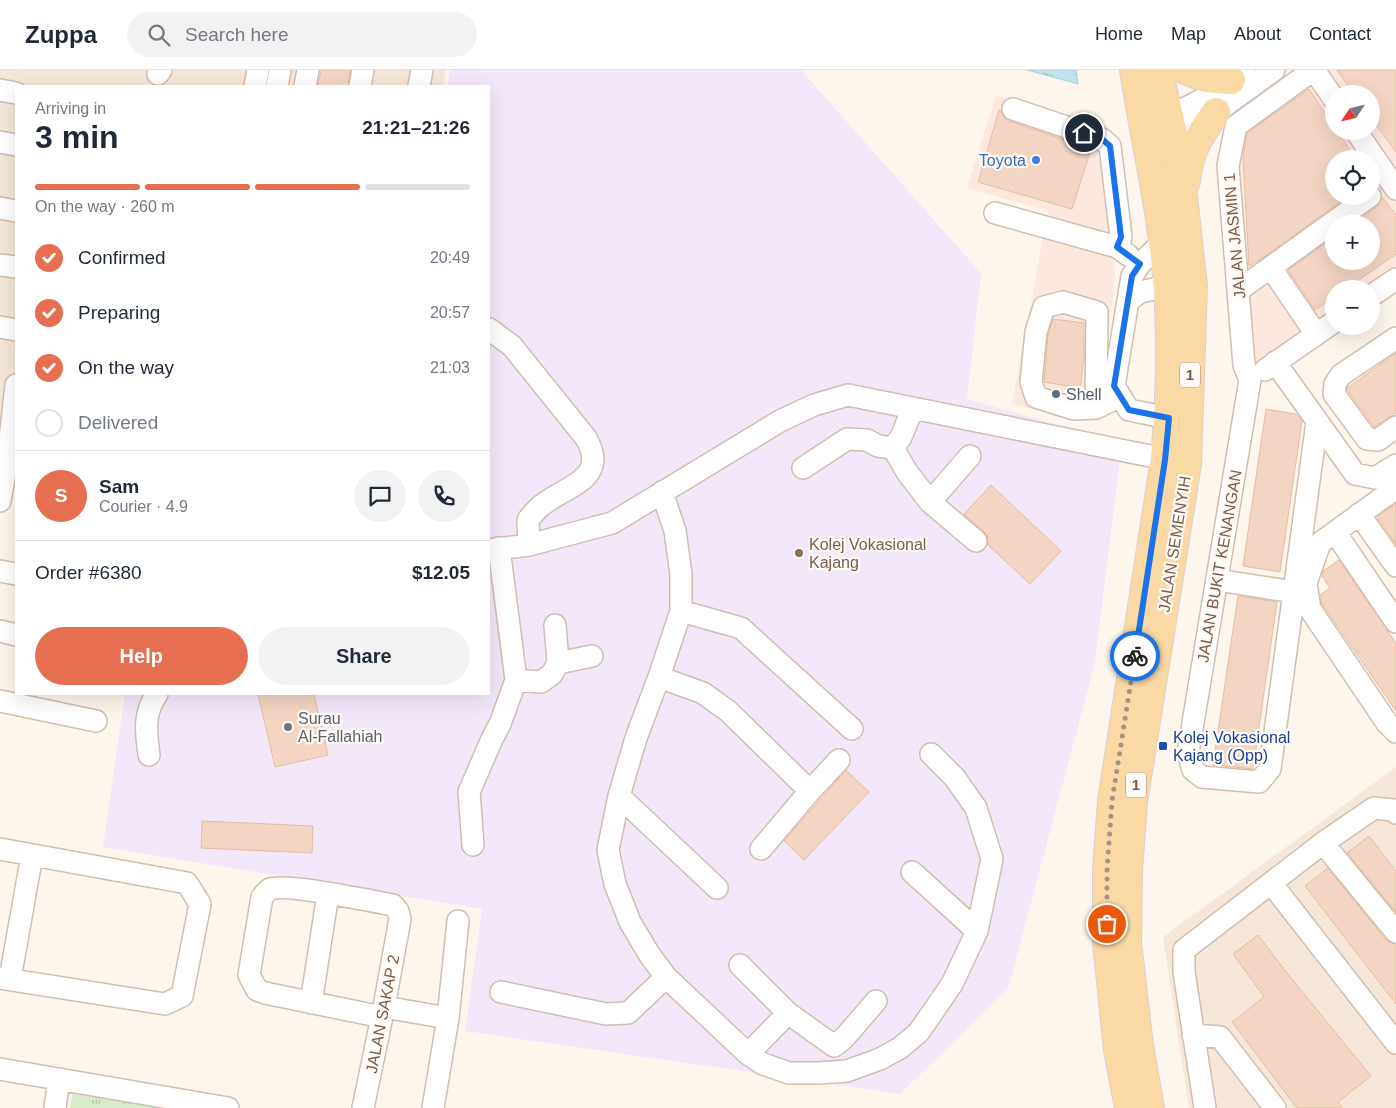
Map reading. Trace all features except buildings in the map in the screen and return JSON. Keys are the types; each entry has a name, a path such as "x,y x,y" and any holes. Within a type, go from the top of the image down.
{"main road":[{"name":"JALAN SEMENYIH","path":"1150,1108 1139,1046 1127,942 1128,871 1133,802 1176,462 1194,286 1179,160 1168,125 1158,70"},
{"path":"1185,70 1206,78 1238,75"},
{"name":"JALAN SEMENYIH","path":"1129,1108 1118,1050 1107,942 1107,870 1112,801 1176,462 1169,418 1171,356 1168,286 1163,242 1136,82"},
{"path":"1136,82 1168,125 1148,156"},
{"path":"1184,207 1187,169 1192,152 1200,135 1216,112"}],"street":[{"path":"255,85 258,70"},
{"path":"277,85 280,70"},
{"path":"305,85 308,70"},
{"path":"360,85 363,70"},
{"path":"419,85 422,70"},
{"path":"1168,125 1216,112 1274,70"},
{"path":"1314,70 1325,86"},
{"name":"JALAN JASMIN 1","path":"1250,380 1244,364 1228,166 1236,126 1314,70"},
{"path":"1168,125 1238,75"},
{"path":"0,90 15,93"},
{"path":"1013,108 1102,139 1110,146 1121,237 1117,247"},
{"path":"1362,140 1393,185 1380,191"},
{"path":"0,142 15,145"},
{"path":"1239,290 1358,205"},
{"path":"0,208 15,211"},
{"path":"995,213 1117,247 1140,264"},
{"path":"1163,242 1140,264 1132,276 1114,386 1129,410 1169,418"},
{"path":"0,265 15,267"},
{"path":"1271,268 1316,334"},
{"path":"1380,290 1396,279"},
{"path":"1128,301 1140,292 1168,286"},
{"path":"1096,408 1097,312 1063,302 1044,307 1036,332 1031,382 1036,398 1074,409 1096,408 1120,396"},
{"path":"0,327 15,330"},
{"path":"1250,380 1325,328"},
{"path":"490,330 512,346 586,438 592,449 594,462 582,482 544,503 528,520 529,545"},
{"path":"1396,338 1341,376 1335,384 1334,394 1367,440 1378,440 1396,427"},
{"path":"1276,362 1355,474 1375,478 1396,465"},
{"name":"JALAN BUKIT KENANGAN","path":"1250,380 1188,752 1193,770 1202,777 1259,782 1270,769 1294,592"},
{"path":"0,381 15,384"},
{"path":"0,501 15,392"},
{"path":"473,845 469,792 500,724 516,680 494,549 529,545 612,523 780,421 814,405 848,396 1176,462"},
{"path":"893,448 901,437 913,408"},
{"path":"1217,580 1294,592 1317,422"},
{"path":"803,468 847,439 868,440 878,446 893,448"},
{"path":"893,448 907,472 930,502 976,541"},
{"path":"930,502 970,456"},
{"path":"1396,488 1320,542 1306,583 1310,609 1387,722 1396,732"},
{"path":"662,492 675,531 681,574 681,611 636,738 618,796 608,850 615,884 630,922 649,954 666,977 748,1054 763,1064 788,1073 819,1074 847,1071 880,1059 900,1048 919,1032 952,984 977,931 992,859 976,808 955,778 931,754"},
{"path":"0,507 15,510"},
{"path":"1359,514 1396,566"},
{"path":"1335,532 1396,622"},
{"path":"0,571 15,574"},
{"path":"681,611 741,628 852,729"},
{"path":"516,680 541,682 552,674 558,663 555,624"},
{"path":"0,631 15,635"},
{"path":"558,663 592,656"},
{"path":"659,677 703,693 728,711 810,791"},
{"path":"149,755 146,727 150,705 156,695"},
{"path":"0,701 96,721"},
{"path":"761,849 839,760"},
{"path":"618,796 717,888"},
{"path":"1205,1108 1184,972 1184,950 1323,843 1374,808 1395,812"},
{"path":"1323,843 1396,932"},
{"path":"0,849 187,883 200,904 182,996 165,1004 5,979 32,855"},
{"path":"912,872 977,931"},
{"path":"1271,883 1396,1043"},
{"path":"312,1003 328,894 279,888 269,890 262,897 249,975 257,990 312,1003 448,1018"},
{"name":"JALAN SAKAP 2","path":"328,894 393,905 398,911 400,919 363,1108"},
{"path":"433,1108 448,1018 458,921"},
{"path":"740,965 788,1013 834,1046 845,1037 876,1001"},
{"path":"501,992 606,1014 628,1014 666,977"},
{"path":"748,1054 788,1013"},
{"path":"1194,1035 1220,1037 1275,1108"},
{"path":"0,1069 228,1108"},
{"path":"55,1108 59,1079"}],"shaded area":[{"path":"0,70 446,70 443,85 15,85 15,468 0,465"},
{"name":"Kolej Vokasional Kajang","path":"450,70 801,70 981,273 967,399 1122,443 1095,663 1008,989 900,1094 465,1031 482,909 103,847 125,695 490,695 490,85 448,85"},
{"path":"1317,70 1396,70 1396,271 1380,282 1380,280 1325,280 1325,320 1257,368 1248,354 1235,164 1240,126"},
{"path":"996,95 1102,128 1115,273 1100,421 1072,419 1012,404 1048,211 967,188"},
{"path":"1396,767 1396,1108 1189,1108 1163,937"}],"green space":[{"path":"73,1090 180,1108 70,1108"}],"water":[{"path":"1027,70 1076,70 1078,84"}],"way so far":[{"path":"1107,924 1107,870 1112,801 1135,656"}],"place":[{"name":"Toyota","path":"1036,160"},
{"name":"Shell","path":"1056,394"},
{"name":"Kolej Vokasional Kajang","path":"799,553"},
{"name":"Surau Al-Fallahiah","path":"288,727"},
{"name":"Kolej Vokasional Kajang (Opp)","path":"1163,746"}],"route":[{"path":"1084,133 1102,139 1110,146 1121,237 1117,247 1140,264 1132,276 1114,386 1129,410 1169,418 1165,460 1135,656"}]}
